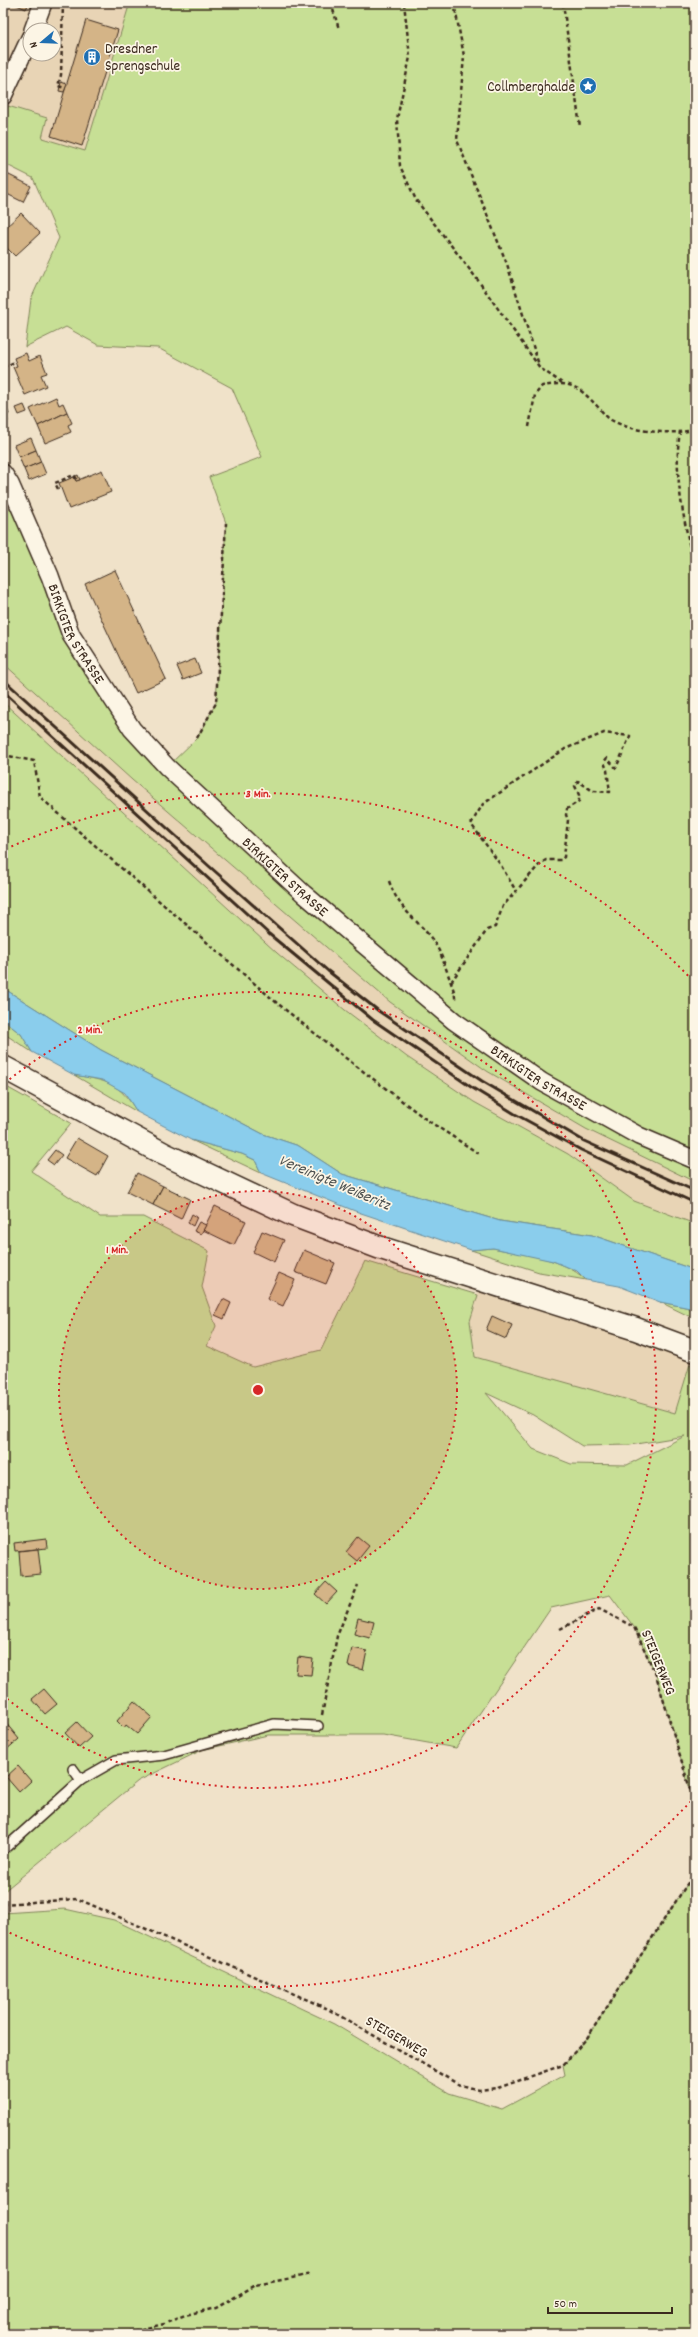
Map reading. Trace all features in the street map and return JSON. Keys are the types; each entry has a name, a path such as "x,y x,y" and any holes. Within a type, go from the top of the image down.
{"main road":[{"path":"3,1067 164,1154 293,1215 378,1247 636,1329 695,1351"}],"street":[{"path":"36,22 43,3"},
{"path":"3,96 22,55"},
{"name":"BIRKIGTER STRASSE","path":"3,473 10,484 46,569 71,635 132,729 166,767 304,894 454,1021 542,1082 639,1136 695,1160"}],"lane":[{"path":"3,1850 81,1780 116,1760 164,1755 274,1724 318,1726"},
{"path":"73,1769 81,1780"}],"path":[{"path":"63,3 61,75 58,86 65,88"},
{"path":"331,3 339,29"},
{"path":"404,3 410,57 397,119 400,166 416,200 481,285 540,368 562,383"},
{"path":"454,3 464,56 458,140 506,264 540,368"},
{"path":"563,3 580,127"},
{"path":"3,367 15,362"},
{"path":"529,427 535,395 542,386 562,383 571,385 590,398 610,420 636,429 664,433 695,430"},
{"path":"680,432 676,451 681,499 695,574"},
{"path":"58,488 55,483 74,475 78,480"},
{"path":"196,738 216,703 226,523"},
{"path":"451,982 487,930 495,927 503,906 540,864 546,860 561,860 564,856 568,820 566,815 567,809 579,801 579,795 575,786 578,781 593,791 610,792 607,770 604,762 607,758 616,768 630,736 604,733 565,749 483,804 471,824 500,864 516,891"},
{"path":"3,755 34,761 40,798 277,1003 427,1120 481,1155"},
{"path":"389,881 397,900 407,914 432,939 441,954 456,997 454,1021"},
{"path":"318,1726 325,1706 337,1636 358,1586"},
{"name":"STEIGERWEG","path":"560,1629 599,1610 634,1627 656,1675 695,1806"},
{"name":"STEIGERWEG","path":"3,1904 78,1899 326,2008 458,2084 479,2090 498,2088 563,2065 587,2038 695,1872"},
{"path":"120,2334 164,2324 185,2315 216,2308 256,2285 312,2274"},
{"path":"3,2327 7,2334"}],"shaded area":[{"path":"3,3 35,3 29,22 22,22 22,39 3,79"},
{"path":"51,3 128,3 128,9 85,151 41,138 47,118 8,106 28,62 62,62 62,22 44,22"},
{"path":"3,663 132,780 390,1002 487,1071 586,1129 695,1182 695,1224 634,1201 568,1154 474,1102 407,1057 345,1010 277,953 3,702"},
{"path":"479,1289 692,1359 676,1414 475,1357 470,1321"}],"green space":[{"path":"128,3 695,3 695,1182 586,1129 487,1071 390,1002 132,780 3,663 3,511 19,504 71,635 167,767 197,738 216,703 226,523 209,477 262,457 232,388 158,348 98,345 66,327 25,347 31,299 59,238 33,178 3,163 3,115 8,106 47,118 42,138 85,151 128,9"},
{"path":"3,702 277,953 345,1010 407,1057 474,1102 568,1154 634,1201 695,1224 695,1270 592,1235 500,1221 342,1174 299,1146 263,1134 101,1050 3,988"},
{"path":"3,1020 21,1034 32,1052 3,1033"},
{"path":"74,1075 104,1081 111,1084 124,1094 137,1112"},
{"path":"3,1085 71,1123 31,1171 100,1217 143,1217 209,1251 202,1287 216,1326 207,1346 253,1367 321,1350 365,1261 478,1295 470,1321 475,1357 675,1413 690,1364 695,1367 695,1806 656,1675 634,1627 610,1595 551,1608 456,1748 383,1735 268,1735 202,1750 138,1781 3,1892","holes":["486,1393 533,1415 582,1446 630,1445 685,1436 627,1465 571,1464 533,1449"]},
{"path":"191,1140 242,1154 255,1160 261,1173"},
{"path":"493,1248 530,1255 566,1266 586,1280 539,1272 471,1250"},
{"path":"660,1302 695,1309 695,1319"},
{"path":"695,1872 695,2334 3,2334 3,1913 65,1909 114,1920 334,2024 449,2093 502,2109 565,2075 563,2065 587,2038"}],"water":[{"name":"Vereinigte Weißeritz","path":"3,988 101,1050 263,1134 299,1146 342,1174 500,1221 592,1235 695,1270 695,1309 660,1302 619,1286 586,1280 577,1271 553,1261 493,1248 471,1250 355,1211 261,1173 255,1160 242,1154 191,1140 137,1112 125,1093 102,1080 74,1075 32,1052 21,1034 3,1020"}],"building":[{"path":"12,3 29,3 26,9"},
{"path":"84,3 112,3 112,6"},
{"name":"Dresdner Sprengschule","path":"86,20 118,30 82,146 51,136"},
{"path":"61,82 67,84 64,92 59,91"},
{"path":"3,172 31,186 23,202 3,192"},
{"path":"21,213 40,233 15,256 3,244 3,230"},
{"path":"26,353 29,361 40,356 47,373 41,375 46,386 25,395 13,367 17,366 14,358"},
{"path":"56,397 59,405 63,403 67,412 38,426 30,409"},
{"path":"3,398 9,414 3,417"},
{"path":"24,405 27,412 19,415 16,408"},
{"path":"67,412 72,423 68,425 71,432 45,443 38,426"},
{"path":"6,415 8,421 3,423 3,417"},
{"path":"31,438 36,450 19,457 14,445"},
{"path":"36,450 41,462 24,469 19,457"},
{"path":"41,462 46,474 29,481 24,469"},
{"path":"102,470 111,492 69,509 59,483 74,477 76,481"},
{"path":"78,475 80,480 76,481 74,477"},
{"path":"115,570 166,679 136,693 85,584"},
{"path":"195,659 201,673 183,680 177,666"},
{"path":"77,1138 108,1156 97,1176 65,1158"},
{"path":"55,1150 62,1155 54,1165 47,1160"},
{"path":"137,1173 163,1186 153,1205 127,1192"},
{"path":"163,1186 190,1199 181,1219 153,1205"},
{"path":"215,1206 246,1221 234,1245 203,1230"},
{"path":"192,1214 197,1217 193,1226 188,1223"},
{"path":"199,1222 206,1225 201,1234 194,1231"},
{"path":"262,1231 284,1240 274,1262 253,1252"},
{"path":"304,1250 335,1263 326,1284 295,1272"},
{"path":"279,1273 295,1280 283,1306 267,1299"},
{"path":"223,1299 231,1303 224,1319 215,1315"},
{"path":"492,1316 512,1325 506,1339 486,1330"},
{"path":"358,1537 369,1546 357,1561 346,1552"},
{"path":"46,1539 47,1548 15,1551 14,1543"},
{"path":"38,1549 41,1574 21,1576 19,1551"},
{"path":"326,1582 337,1592 326,1604 315,1594"},
{"path":"358,1618 374,1622 370,1638 354,1634"},
{"path":"352,1648 367,1651 363,1670 348,1666"},
{"path":"298,1657 313,1659 311,1675 296,1674"},
{"path":"44,1689 57,1704 45,1714 32,1699"},
{"path":"134,1701 152,1717 137,1734 126,1725 124,1728 117,1721"},
{"path":"5,1722 19,1739 6,1750 3,1747 3,1724"},
{"path":"77,1722 91,1737 79,1748 65,1733"},
{"path":"18,1766 31,1781 19,1792 6,1777"}],"railway":[{"path":"3,679 209,866 328,971 380,1012 482,1081 584,1141 695,1191"},
{"path":"3,691 269,934 373,1020 471,1087 515,1114 581,1150 695,1203"}],"place":[{"name":"Dresdner Sprengschule","path":"92,57"},
{"name":"Collmberghalde","path":"588,86"}]}
